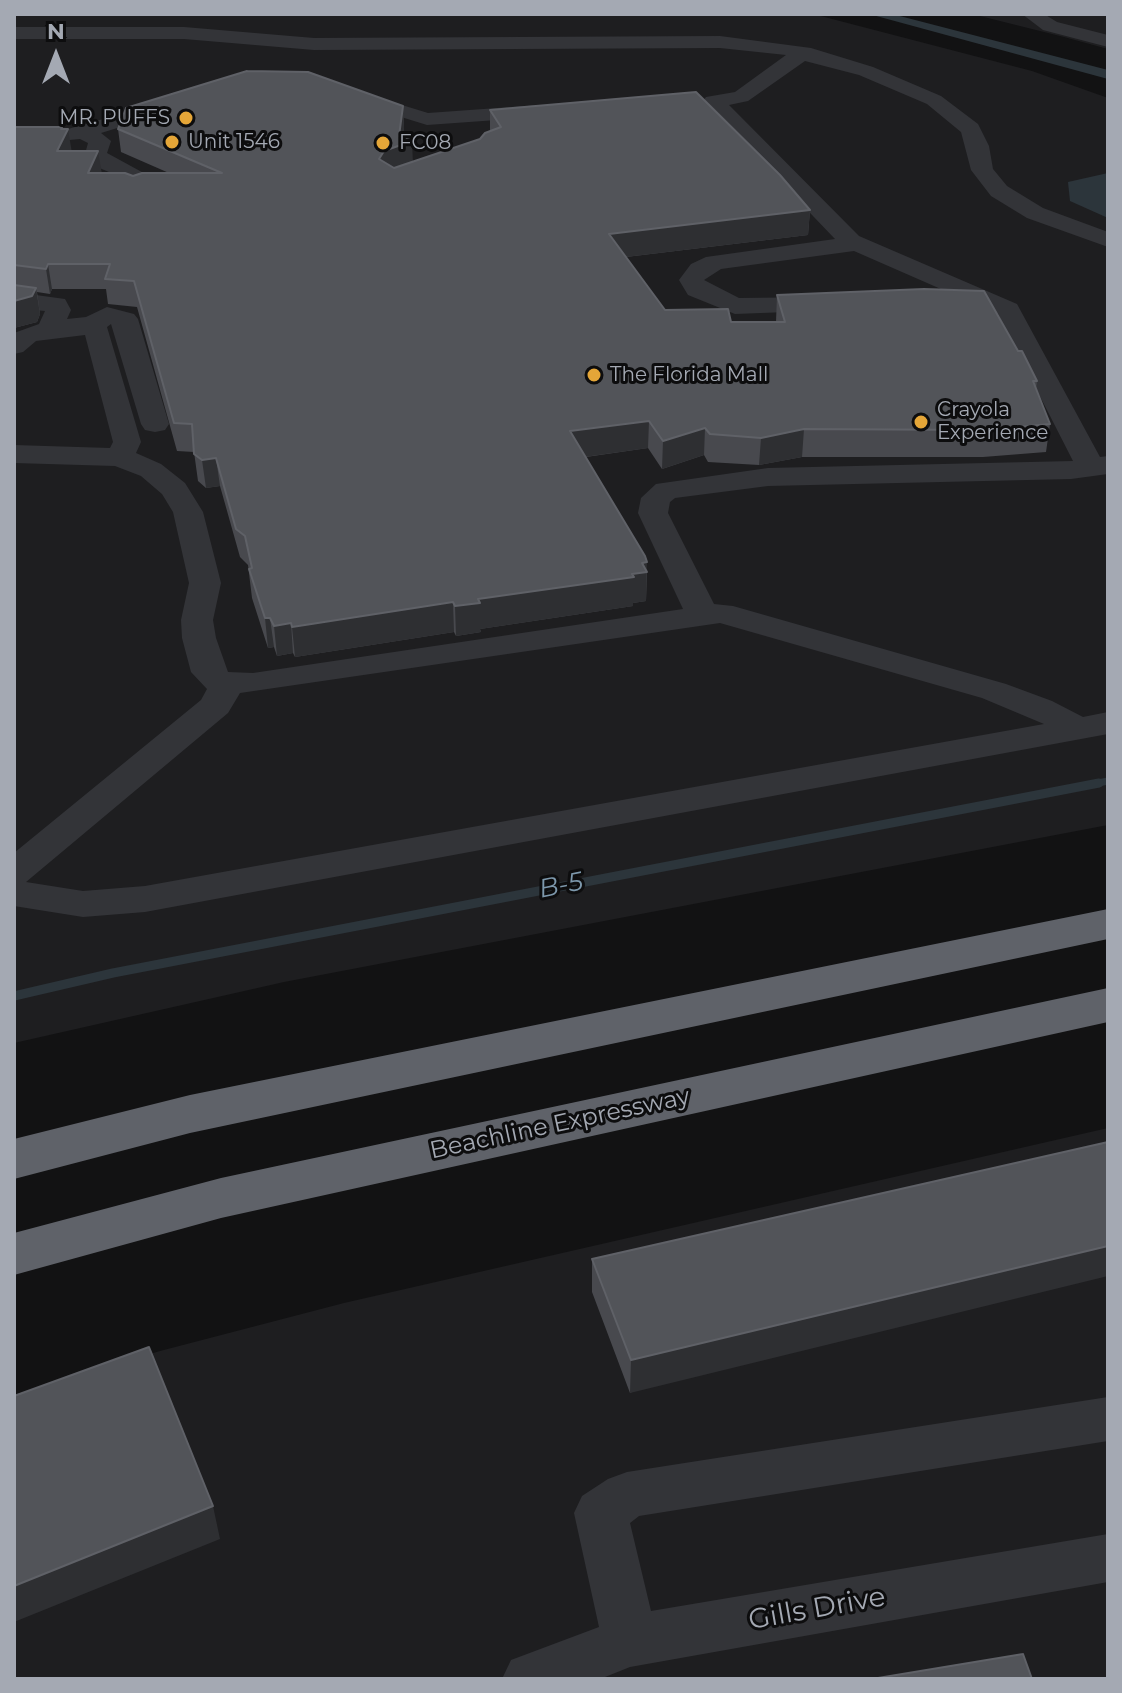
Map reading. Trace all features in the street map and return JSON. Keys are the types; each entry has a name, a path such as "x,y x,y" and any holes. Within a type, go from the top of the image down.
{"highway":[{"path":"14,1159 190,1114 1108,924"},
{"name":"Beachline Expressway","path":"14,1254 221,1198 1108,1005"}],"street":[{"path":"1031,14 1050,26 1108,41"},
{"path":"555,17 556,43"},
{"path":"14,33 173,32 280,42 358,36 556,43 728,42 804,52 878,75 940,103 973,133 982,170 999,191 1035,213 1108,240"},
{"path":"702,614 653,513 656,498 667,490 768,477 1099,466 1012,313 995,302 855,244 704,102 741,97 804,52"},
{"path":"327,87 410,116 442,120 523,110 564,114"},
{"path":"14,138 57,137 84,132 190,100"},
{"path":"442,120 462,142"},
{"path":"84,132 100,141 96,154 105,162 140,177 135,190"},
{"path":"855,244 715,262 700,269 691,283 702,293 735,306 859,305"},
{"path":"14,300 56,304 58,310 50,329"},
{"path":"926,303 995,302"},
{"path":"14,346 27,335 50,329 91,326 107,315 122,317 152,412 118,403"},
{"path":"91,326 99,333 127,442 120,457"},
{"path":"105,354 134,351"},
{"path":"14,454 120,457 160,476 184,502 205,583 197,620 199,638 211,677 227,684 702,614 729,614 994,691 1092,725"},
{"path":"14,873 216,706 227,684"},
{"path":"14,893 83,904 145,899 1092,725"},
{"path":"630,1641 601,1513 627,1495 1108,1419"},
{"name":"Gills Drive","path":"531,1679 630,1641 1108,1558"}],"shaded area":[{"name":"The Florida Mall","path":"14,14 813,14 1032,71 1108,98 1108,825 284,982 14,1043"},
{"path":"972,14 1108,14 1108,49 1064,37"},
{"path":"1108,173 1108,218 1070,201 1068,182"},
{"path":"1108,1128 1108,1679 14,1679 14,1395 160,1351 344,1303"}],"building":[{"name":"The Florida Mall","path":"247,71 308,72 403,106 399,136 412,141 384,151 379,159 394,168 480,139 485,133 501,127 490,110 696,92 780,175 810,210 609,234 665,310 728,309 731,322 785,322 777,295 924,289 984,291 1037,381 1033,381 1050,424 987,430 804,429 761,438 710,434 705,428 663,441 649,421 570,431 645,556 647,562 642,563 647,572 632,574 634,577 478,599 480,603 455,606 453,602 292,627 291,623 274,626 270,618 265,618 249,569 252,568 245,536 236,529 216,458 202,460 194,454 192,424 174,423 134,281 105,279 110,264 48,264 46,269 14,265 14,127 68,129 57,151 98,151 88,173 125,173 133,176 142,173 222,173 118,129 126,108"},
{"path":"14,285 36,288 32,296 14,301"},
{"path":"1108,1142 1108,1246 631,1360 592,1259"},
{"path":"149,1347 213,1506 14,1586 14,1396"},
{"path":"1023,1654 1032,1679 872,1679"}],"waterway":[{"path":"876,14 1108,75"},
{"name":"B-5","path":"1088,785 1108,781"},
{"name":"B-5","path":"14,996 113,973 1099,783"}],"place":[{"name":"MR. PUFFS","path":"186,118"},
{"name":"Unit 1546","path":"172,142"},
{"name":"FC08","path":"383,143"},
{"name":"The Florida Mall","path":"594,375"},
{"name":"Crayola Experience","path":"921,422"}]}
